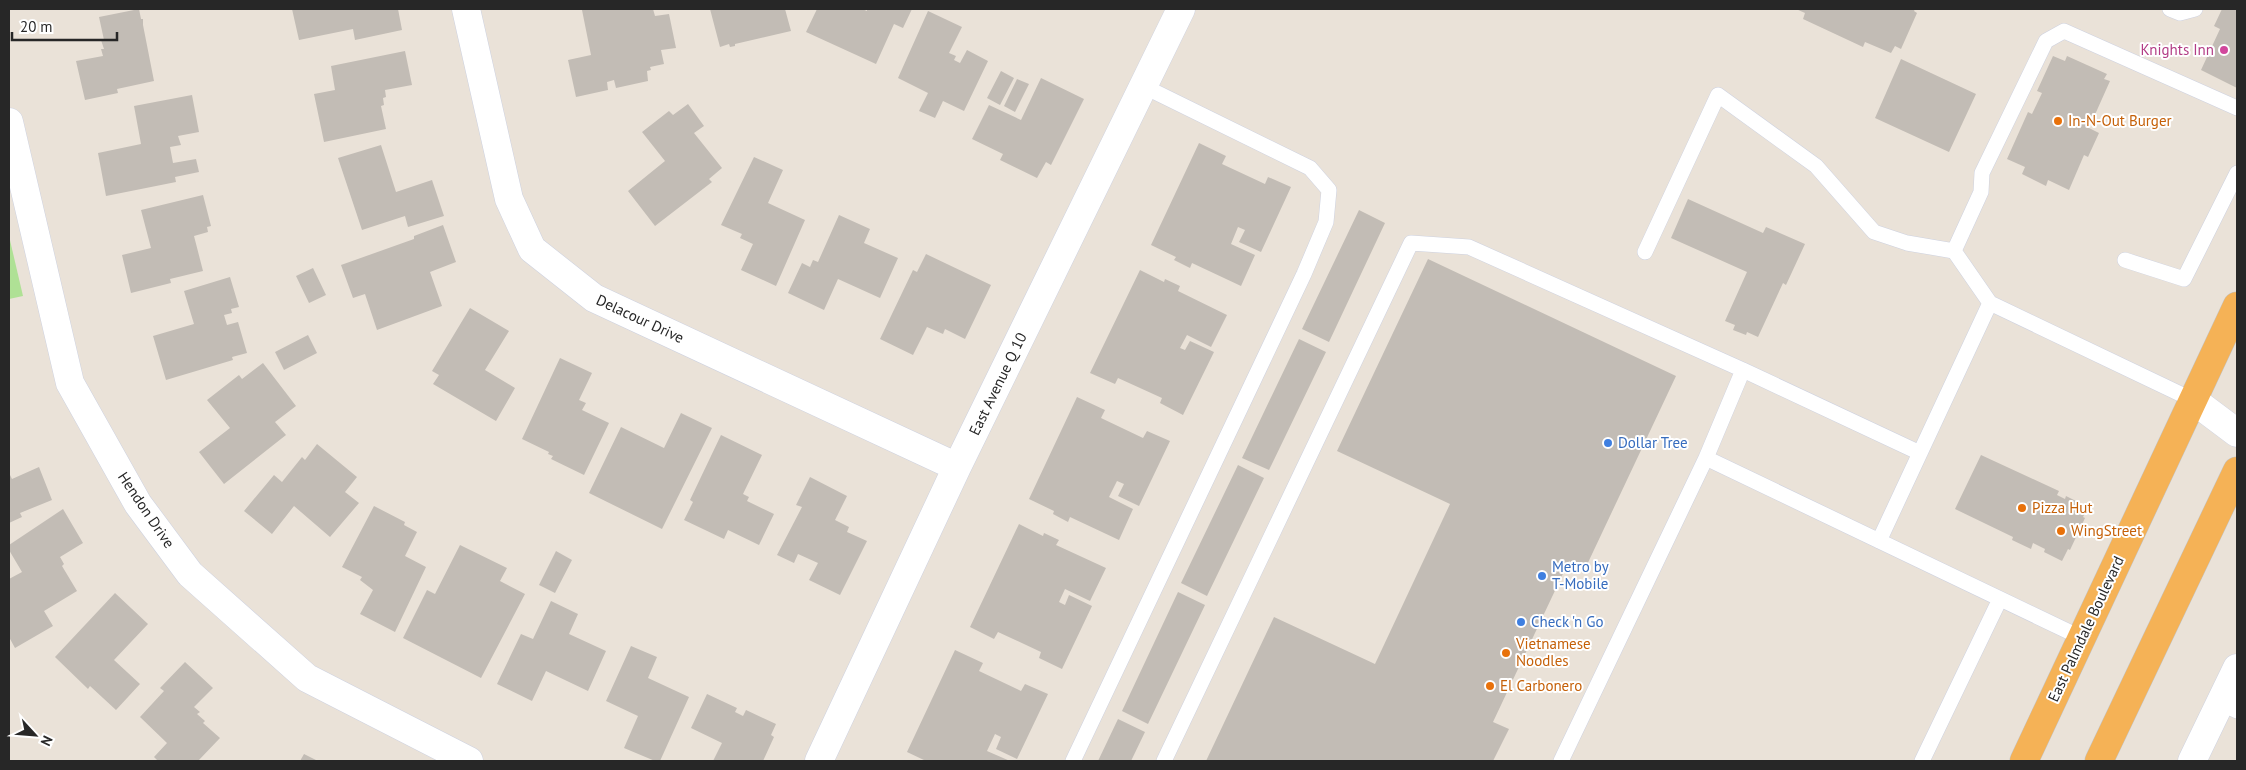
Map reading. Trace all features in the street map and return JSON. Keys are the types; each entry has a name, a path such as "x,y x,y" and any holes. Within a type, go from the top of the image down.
{"highway":[{"name":"East Palmdale Boulevard","path":"2024,761 2237,306"},
{"path":"2099,761 2237,471"}],"street":[{"name":"Delacour Drive","path":"466,9 509,199 532,249 594,298 957,467"},
{"name":"East Avenue Q 10","path":"819,761 957,467 1181,9"},
{"name":"Hendon Drive","path":"9,122 70,383 138,504 190,574 307,678 469,761"},
{"path":"2193,400 2237,433"},
{"path":"2192,761 2229,707 2237,668"}],"lane":[{"path":"2170,9 2180,13 2195,9"},
{"path":"1954,251 1981,192 1982,173 2036,58 2046,41 2058,33 2064,31 2237,108"},
{"path":"1073,761 1304,274 1326,222 1329,190 1310,168 1143,86"},
{"path":"1645,252 1718,95 1816,166 1874,232 1907,243 1954,251 1990,303 2193,400"},
{"path":"2125,260 2184,279 2237,173"},
{"path":"1164,761 1411,243 1470,247 1743,370 1920,453"},
{"path":"1879,541 1990,303"},
{"path":"1560,761 1706,458 1743,370"},
{"path":"1706,458 2082,638"},
{"path":"1922,761 2000,599"}],"green space":[{"path":"9,236 23,296 9,299"}],"building":[{"path":"139,9 141,19 143,19 154,81 117,89 118,93 85,100 76,61 103,56 101,49 104,49 101,40 104,40 99,17"},
{"path":"292,9 398,9 402,30 355,40 353,29 299,40"},
{"path":"653,9 655,16 669,14 676,48 661,50 664,64 650,67 651,70 647,71 648,81 616,88 614,80 607,82 608,90 576,97 568,60 591,55 582,10"},
{"path":"710,9 785,9 791,31 735,44 735,46 730,47 729,44 720,47"},
{"path":"817,9 862,9 867,11 867,9 912,9 903,28 894,24 876,64 806,32"},
{"path":"1796,9 1915,9 1914,11 1917,13 1901,49 1895,46 1891,53 1865,42 1863,47 1803,19 1805,13"},
{"name":"Knights Inn","path":"2222,9 2237,9 2237,88 2201,70 2220,29 2214,26"},
{"path":"928,11 962,27 949,53 956,56 954,60 960,63 967,50 988,61 964,111 943,101 935,118 919,111 928,93 898,78"},
{"path":"405,51 412,85 385,90 384,105 381,106 386,129 324,142 314,94 335,90 331,66"},
{"name":"In-N-Out Burger","path":"2053,56 2065,61 2067,56 2107,74 2104,79 2110,81 2089,128 2099,133 2088,157 2084,155 2069,190 2048,180 2046,186 2022,174 2025,167 2007,159 2028,112 2032,114 2042,93 2037,91"},
{"path":"1901,59 1976,94 1949,152 1875,118"},
{"path":"1001,71 1014,78 1000,105 987,98"},
{"path":"1041,78 1084,99 1051,165 1046,162 1037,178 1000,160 1003,154 972,139 989,105 1021,120"},
{"path":"1017,79 1029,84 1015,112 1004,106"},
{"path":"192,95 199,132 178,136 181,145 170,147 173,163 196,159 199,172 175,177 176,182 106,196 98,153 141,144 134,106"},
{"path":"688,104 704,126 694,133 722,168 709,179 712,182 655,226 628,191 665,161 642,132 669,111 673,115"},
{"path":"1199,143 1226,156 1222,164 1265,184 1268,177 1291,187 1261,252 1239,242 1245,230 1238,227 1231,244 1255,255 1241,286 1192,263 1190,268 1174,260 1176,257 1151,245"},
{"path":"381,145 396,192 432,180 444,216 408,227 405,216 362,230 338,158"},
{"path":"754,157 783,170 768,203 805,220 776,286 741,270 753,244 740,238 742,234 721,225"},
{"path":"203,195 211,226 207,227 208,232 194,236 203,271 170,279 171,283 131,293 122,255 151,248 141,210"},
{"path":"1688,199 1763,233 1766,227 1805,244 1786,285 1783,283 1758,337 1747,332 1746,335 1733,330 1735,325 1725,321 1747,272 1671,238"},
{"path":"1359,210 1385,223 1329,342 1302,329"},
{"path":"839,215 870,229 864,243 898,258 880,298 838,279 824,310 788,293 802,263 810,267 813,260 818,262"},
{"path":"443,225 456,262 430,272 442,306 377,330 365,294 353,298 341,265 414,239 414,236"},
{"path":"926,254 991,285 965,339 945,329 943,334 927,327 913,355 880,339 913,270 917,272"},
{"path":"1428,259 1676,376 1585,569 1569,561 1493,722 1509,729 1493,761 1206,761 1274,617 1375,664 1450,504 1337,451"},
{"path":"313,268 326,295 309,303 296,276"},
{"path":"1140,270 1164,282 1165,279 1180,286 1178,291 1227,315 1211,347 1187,335 1180,348 1185,350 1190,341 1214,352 1183,415 1160,403 1162,398 1118,378 1115,384 1090,373"},
{"path":"230,277 239,307 231,309 232,313 224,315 227,325 238,322 247,353 232,357 233,360 166,380 153,336 194,324 184,291"},
{"path":"470,308 509,331 485,370 515,388 496,421 433,384 439,375 432,371"},
{"path":"308,335 317,353 284,370 275,352"},
{"path":"1299,339 1326,352 1269,470 1242,458"},
{"path":"560,358 592,373 579,400 586,403 582,410 609,423 584,475 551,459 553,456 548,454 549,452 522,439"},
{"path":"263,363 296,406 275,422 286,435 224,484 199,452 230,428 207,400 239,375 242,379"},
{"path":"1077,397 1105,410 1101,418 1143,438 1147,431 1170,441 1139,506 1118,496 1124,484 1117,481 1109,497 1133,509 1119,540 1070,517 1068,522 1053,514 1054,511 1029,499"},
{"path":"681,413 712,428 662,529 589,493 621,427 664,448"},
{"path":"721,435 762,455 743,494 749,497 747,501 774,514 759,545 728,530 724,539 684,520 693,502 690,500"},
{"path":"317,444 357,477 345,492 359,503 330,537 294,506 272,534 244,511 274,475 282,482 302,457 305,460"},
{"name":"Pizza Hut","path":"1981,455 2059,491 2057,495 2065,499 2066,496 2088,507 2070,550 2068,549 2062,561 2044,552 2045,549 2033,543 2031,549 2012,540 2013,537 1955,509"},
{"path":"1238,465 1264,478 1207,596 1181,583"},
{"path":"39,467 52,500 20,513 22,517 9,523 9,476 12,479"},
{"path":"810,477 847,496 835,520 849,527 847,532 867,541 840,595 809,580 818,563 798,554 794,563 777,555 802,507 796,505"},
{"path":"374,506 405,522 404,525 417,532 405,556 426,567 395,632 360,614 373,590 360,580 362,577 342,567"},
{"path":"63,509 83,543 60,557 64,564 62,566 77,591 44,611 53,626 15,648 9,637 9,579 22,572 9,550 9,545"},
{"path":"1019,524 1043,536 1044,533 1059,540 1056,545 1106,568 1090,601 1065,589 1059,602 1065,605 1069,595 1092,606 1062,669 1039,658 1041,652 998,632 994,639 970,627"},
{"path":"460,545 507,568 500,581 525,594 481,678 403,638 427,590 435,594"},
{"path":"556,551 572,560 555,593 539,585"},
{"path":"1178,592 1205,605 1148,724 1122,711"},
{"path":"115,593 148,624 114,660 140,684 116,710 90,686 88,689 55,657"},
{"path":"551,601 578,614 569,634 606,651 588,691 546,671 532,701 497,684 521,634 533,639"},
{"path":"631,646 657,657 648,678 689,697 660,761 655,761 624,748 638,716 606,701"},
{"path":"955,650 983,663 979,671 1021,691 1025,684 1048,694 1017,759 996,749 1001,737 995,734 987,751 1010,761 926,761 907,752"},
{"path":"185,662 213,688 194,707 200,712 197,714 205,721 203,723 220,738 198,761 158,761 154,757 167,743 140,717 164,691 160,688"},
{"path":"707,694 737,708 735,712 743,716 746,710 776,724 771,735 774,737 763,761 713,761 722,743 691,728"},
{"path":"1118,719 1145,732 1131,761 1098,761"},
{"path":"304,754 318,761 300,761"}],"place":[{"name":"Knights Inn","path":"2224,50"},
{"name":"In-N-Out Burger","path":"2058,121"},
{"name":"Dollar Tree","path":"1608,443"},
{"name":"Pizza Hut","path":"2022,508"},
{"name":"WingStreet","path":"2061,531"},
{"name":"Metro by T-Mobile","path":"1542,576"},
{"name":"Check 'n Go","path":"1521,622"},
{"name":"Vietnamese Noodles","path":"1506,653"},
{"name":"El Carbonero","path":"1490,686"}]}
